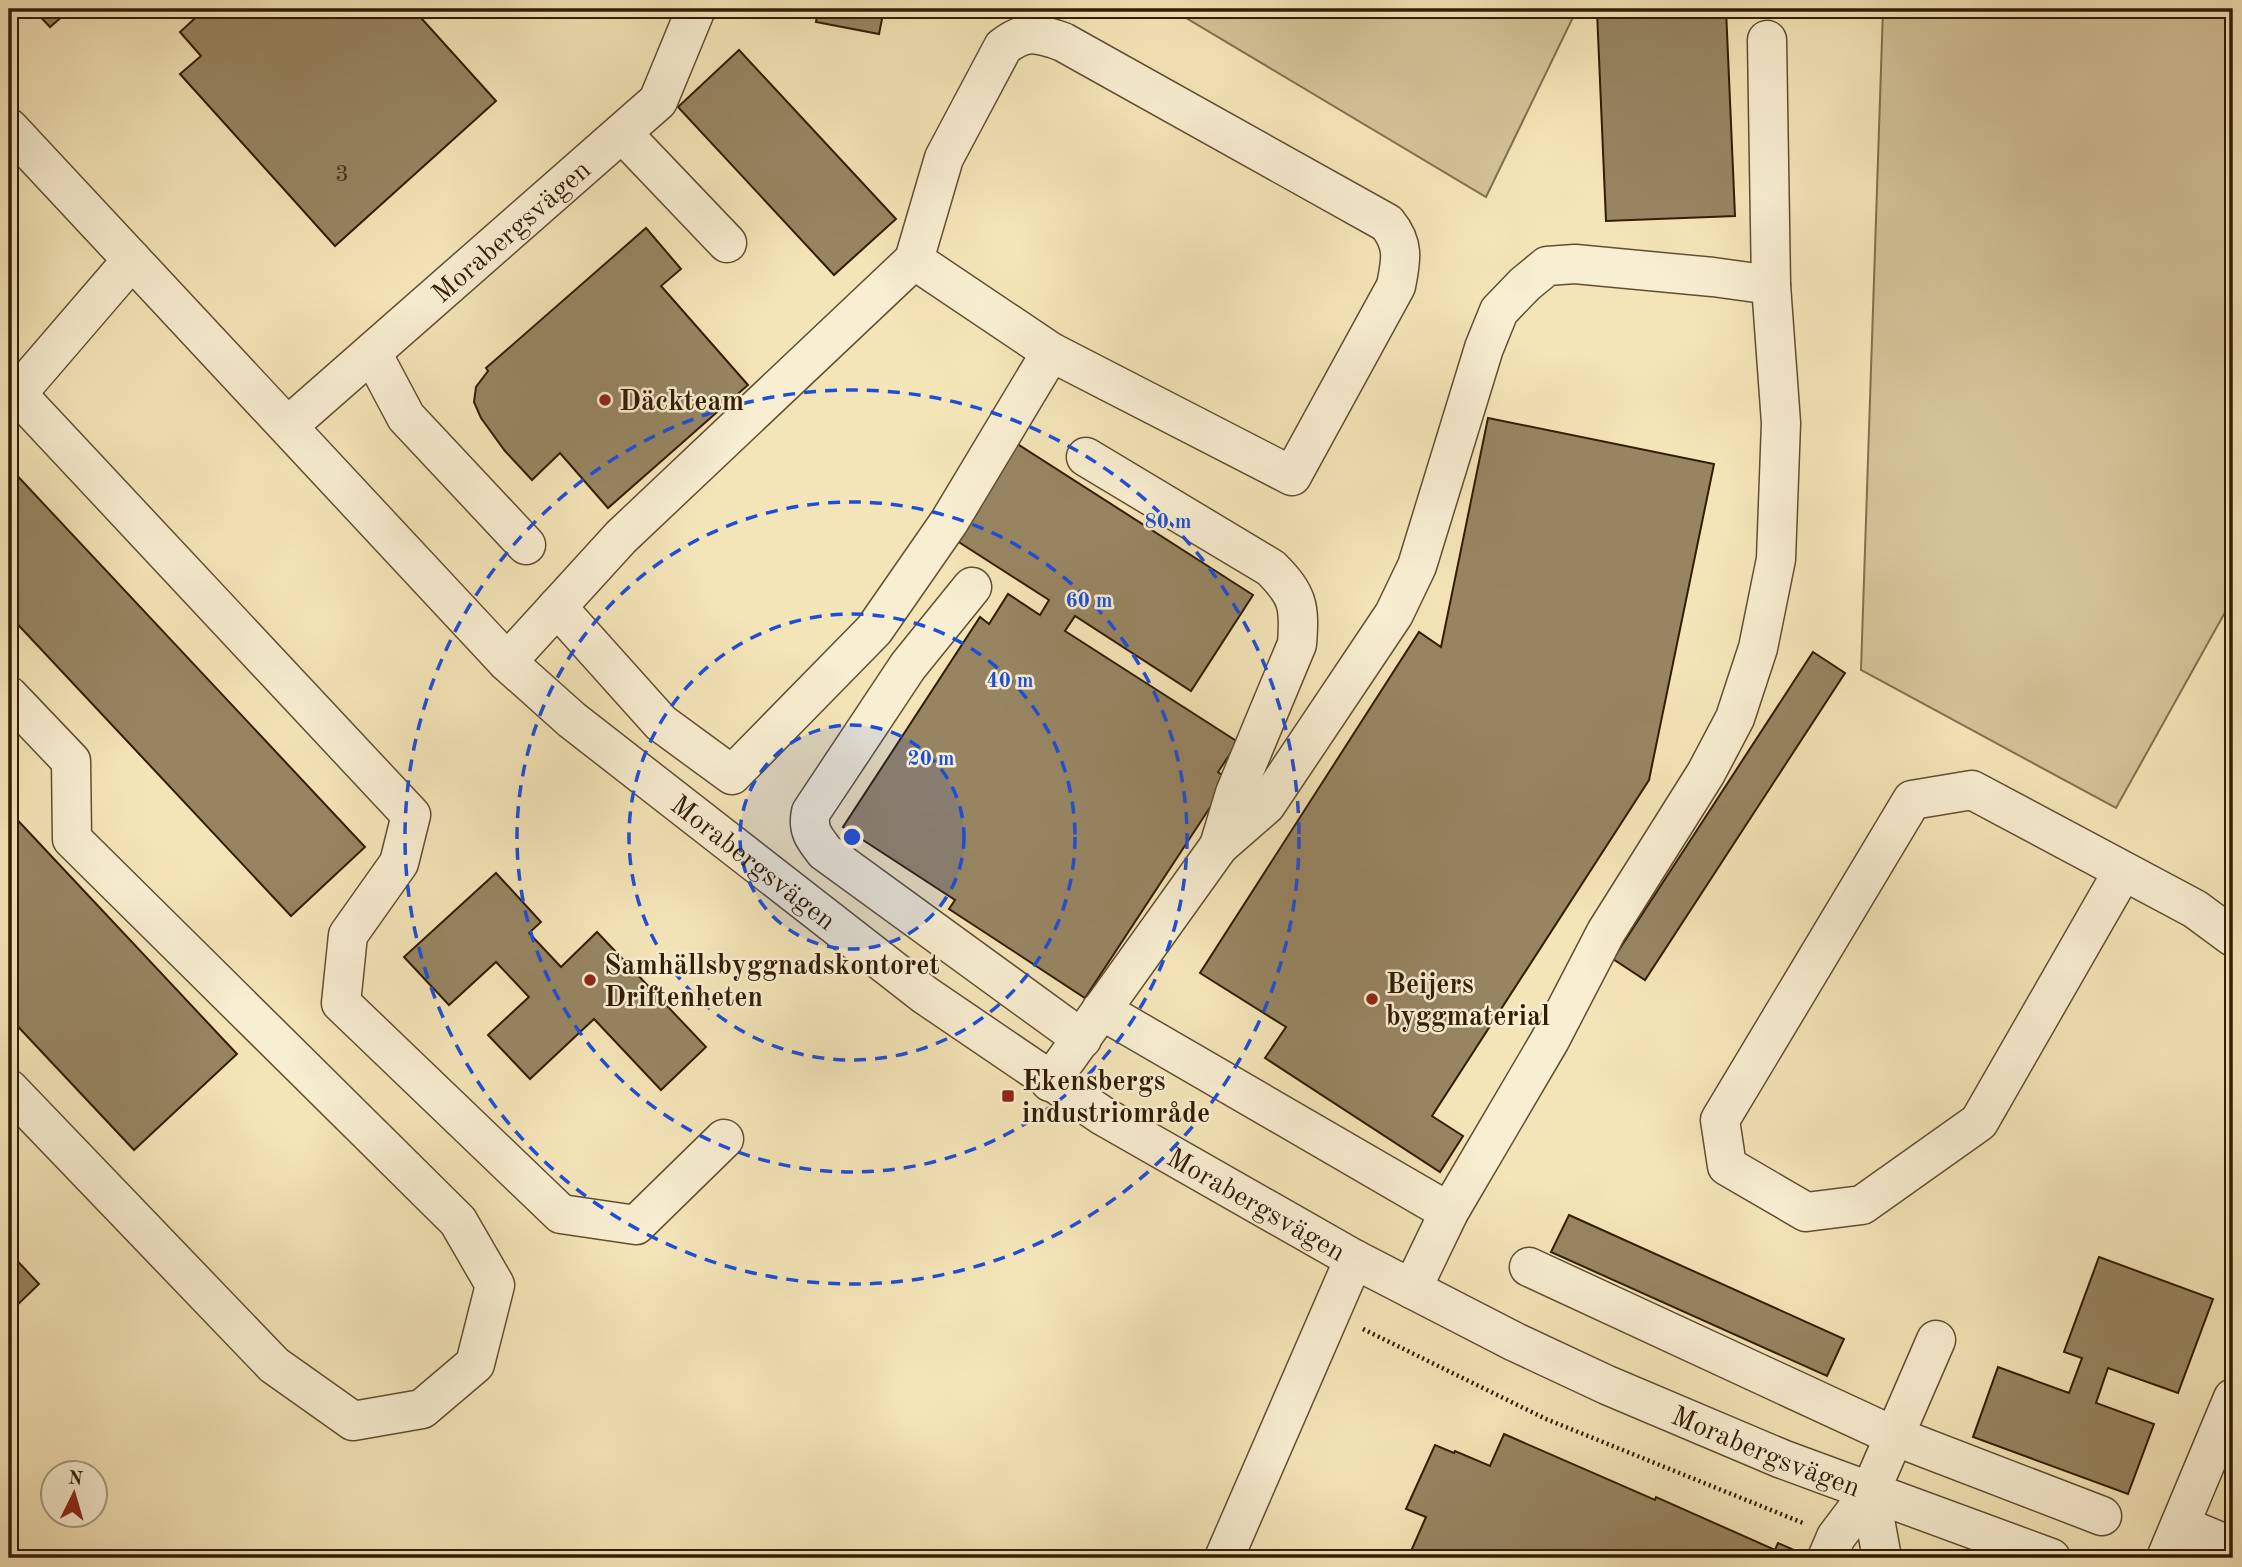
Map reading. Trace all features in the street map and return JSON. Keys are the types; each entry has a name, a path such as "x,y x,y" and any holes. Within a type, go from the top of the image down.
{"street":[{"name":"Morabergsvägen","path":"288,426 658,101 690,12"},
{"path":"507,662 621,537 914,260 944,158 1003,47 1015,37 1030,33 1063,42 1387,223 1397,236 1401,261 1396,286 1292,476 1051,352 914,260"},
{"path":"1412,1289 1449,1212 1550,1040 1606,932 1706,773 1735,718 1758,648 1776,558 1781,424 1770,285 1767,40"},
{"name":"Morabergsvägen","path":"9,128 507,662 572,720 925,995 1103,1116 1354,1259 1412,1289 1607,1385 1769,1454 2051,1558"},
{"path":"622,133 727,243"},
{"path":"132,260 13,398 411,815 399,863 348,936 341,1003 561,1214 636,1225 724,1139"},
{"path":"1050,1082 1219,846 1266,805 1394,614 1418,566 1484,348 1499,312 1525,284 1548,266 1576,264 1770,285"},
{"path":"557,607 661,723 732,775 874,630 949,522 1051,352"},
{"path":"372,353 406,417 526,545"},
{"path":"1086,457 1271,568 1290,587 1296,601 1297,644 1235,793 1219,846"},
{"path":"972,587 908,666 811,812 808,823 812,836 825,852 1091,1025 1449,1212"},
{"path":"9,696 71,761 72,839 458,1221 495,1285 475,1364 422,1409 354,1421 274,1365 9,1089"},
{"path":"2123,871 1979,1122 1862,1205 1806,1212 1727,1166 1720,1120 1912,800 1972,790 2195,909 2233,936"},
{"path":"1224,1558 1354,1259"},
{"path":"1529,1267 1894,1436 2102,1516"},
{"path":"1832,1548 1870,1492 1936,1340"},
{"path":"2233,1398 2173,1541 2233,1547"},
{"path":"1870,1492 1882,1558"}],"path":[{"path":"1330,1314 1546,1419 1832,1548"}],"shaded area":[{"path":"1171,9 1577,9 1486,197"},
{"path":"1883,9 2233,9 2233,598 2116,808 1861,670"}],"building":[{"path":"33,9 71,9 50,27"},
{"path":"205,9 413,9 496,101 335,246 180,74 201,56 180,32"},
{"path":"818,9 884,9 879,34 816,22"},
{"path":"1726,9 1735,216 1606,221 1597,11"},
{"path":"739,50 896,219 834,275 678,107"},
{"path":"646,228 681,269 661,286 748,385 608,508 560,453 532,480 505,451 481,418 474,402 476,387 488,371 486,368"},
{"path":"1488,418 1714,464 1649,780 1432,1116 1463,1136 1440,1172 1265,1058 1286,1027 1200,973 1419,632 1441,647"},
{"path":"1016,443 1253,595 1191,691 1075,616 1065,631 1238,742 1218,772 1228,780 1085,998 949,909 955,900 843,827 980,617 989,624 1008,594 1040,615 1049,600 954,539"},
{"path":"10,468 365,847 291,916 9,615"},
{"path":"1813,652 1845,673 1645,980 1613,959"},
{"path":"9,811 237,1054 134,1150 9,1017"},
{"path":"496,873 541,922 529,933 561,967 597,932 706,1047 661,1090 594,1019 530,1079 488,1035 529,997 496,962 449,1005 404,957"},
{"path":"1569,1215 1844,1339 1827,1376 1551,1252"},
{"path":"9,1252 39,1284 9,1313"},
{"path":"2099,1257 2213,1299 2178,1393 2108,1368 2096,1403 2154,1424 2128,1494 1973,1437 1998,1367 2069,1393 2082,1358 2064,1352"},
{"path":"1504,1434 1775,1550 1778,1543 1801,1553 1799,1558 1408,1558 1426,1517 1406,1509 1435,1445 1490,1466"}],"place":[{"name":"Däckteam","path":"605,400"},
{"name":"Samhällsbyggnadskontoret Driftenheten","path":"590,980"},
{"name":"Beijers byggmaterial","path":"1372,999"},
{"name":"Ekensbergs industriområde","path":"1008,1096"}]}
